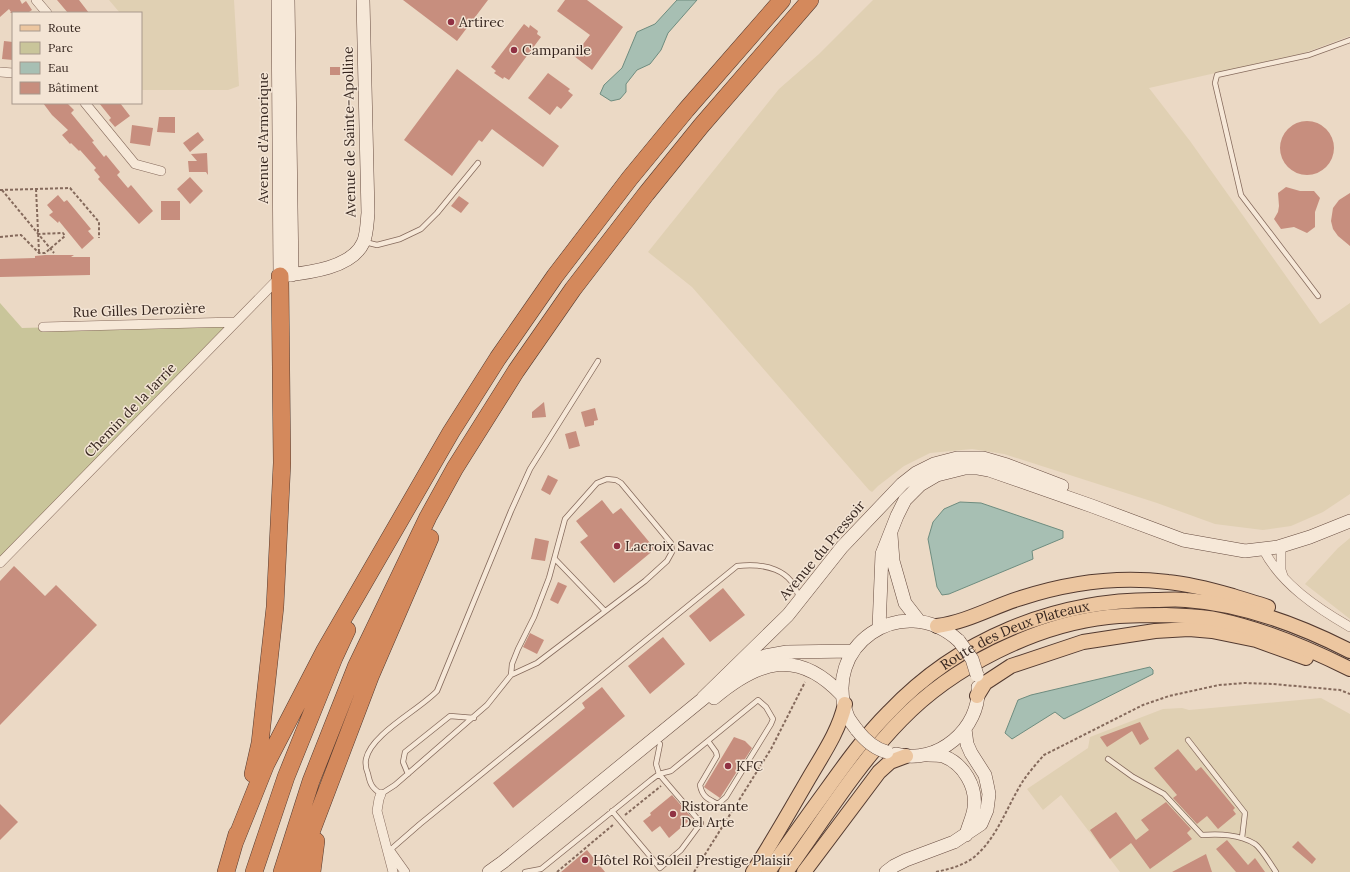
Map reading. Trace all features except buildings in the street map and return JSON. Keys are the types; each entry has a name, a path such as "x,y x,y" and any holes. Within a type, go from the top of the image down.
{"highway":[{"path":"234,844 269,757 325,650 451,432 498,358 555,276 630,178 681,116 782,0"},
{"path":"282,872 311,782 356,667 428,517 455,468 516,371 578,283 646,194 701,126 810,0"},
{"path":"226,872 260,743 275,607 282,463 286,276"},
{"path":"296,872 348,732 373,670 428,541 455,489 455,468"},
{"path":"254,872 286,777 329,672 394,530"},
{"path":"312,872 314,844 326,812 348,732"}],"main road":[{"path":"937,626 953,624 966,620 1020,598 1058,588 1095,582 1133,580 1168,582 1208,589 1264,605 1329,634 1348,651"},
{"name":"Route des Deux Plateaux","path":"768,872 862,742 889,711 921,682 950,660 989,637 1024,622 1062,610 1102,603 1140,600 1186,600 1230,607 1265,615 1297,627 1348,651"},
{"name":"Route des Deux Plateaux","path":"786,872 874,751 902,719 935,689 959,672 986,656 1027,638 1066,625 1107,617 1144,614 1190,616 1219,620 1260,631 1310,649 1350,669"},
{"path":"978,696 985,683 1011,666 1083,642 1154,631 1189,629 1212,630 1256,640 1311,660 1350,680"},
{"path":"753,872 771,845 832,739 842,717 844,700"},
{"path":"804,872 879,772 890,762 906,756"}],"street":[{"path":"36,0 46,12"},
{"name":"Avenue d'Armorique","path":"278,0 286,276"},
{"name":"Avenue d'Armorique","path":"286,276 288,0"},
{"name":"Avenue de Sainte-Apolline","path":"286,276 324,269 349,259 357,252 363,242 368,213 363,0"},
{"path":"0,72 12,73"},
{"path":"86,104 135,164 161,171"},
{"name":"Chemin de la Jarrie","path":"0,563 236,322 286,276"},
{"name":"Rue Gilles Derozière","path":"44,327 236,322"},
{"name":"Avenue du Pressoir","path":"703,698 788,615 842,546 872,514 907,480 916,473 934,464 957,458 983,458 1007,465 1069,488 1092,506"},
{"name":"Avenue du Pressoir","path":"879,628 882,554 896,516 905,500 920,485 937,475 966,468 978,468 1001,474 1184,540 1245,551 1281,546 1310,537 1350,521"},
{"path":"891,533 894,561 905,603 919,621"},
{"path":"1281,546 1282,570 1284,578"},
{"path":"1264,549 1269,561 1294,589 1350,627"},
{"path":"926,755 947,746 965,729 975,709 978,696 977,675 972,659 959,641 950,633 937,626 919,621 900,621 879,628 869,634 853,651 844,672 844,700 848,718 862,737 881,750 906,756 943,756 961,768 972,786 975,795 974,810 966,835"},
{"path":"489,872 740,667 765,656 787,652 853,651"},
{"path":"503,872 660,744 727,687 750,672 766,666 784,664 798,666 830,682 844,700"},
{"path":"886,872 906,860 954,842 981,824 987,810 989,794 985,775 970,753 965,729"},
{"path":"381,794 378,799 377,811 393,872"},
{"path":"388,849 405,872"}],"lane":[{"path":"1318,296 1241,195 1215,83 1217,75 1309,55 1350,40"},
{"path":"363,242 377,245 400,239 421,229 437,213 478,163"},
{"path":"512,675 512,664 534,617 555,559 564,519 597,483 608,479 616,480 621,483 671,544 672,552 668,562 537,663 512,675 474,718 395,785 381,794 373,789 370,784 366,766 366,759 370,749 379,737 429,700 437,691 511,511 530,469 598,360"},
{"path":"555,559 605,611"},
{"path":"388,849 737,566 754,564 780,572 790,579 797,591 799,600"},
{"path":"525,872 541,869 659,774 671,771 758,700 766,708 773,719 726,797 718,804 701,794 700,785 717,756 716,752 708,741"},
{"path":"408,774 403,762 405,752 450,716 474,718"},
{"path":"1188,740 1245,813 1242,838"},
{"path":"612,811 660,868 681,850 701,823 659,774 656,764 660,744"},
{"path":"1108,759 1133,777 1164,794 1202,835 1227,835 1242,838 1256,845 1276,872"}],"path":[{"path":"1,190 70,188 99,222 99,238"},
{"path":"36,189 39,253"},
{"path":"1,190 54,253"},
{"path":"0,237 21,236 39,253 45,253 66,236 63,233 38,234"},
{"path":"694,872 771,749 810,671"},
{"path":"936,872 964,864 981,851 990,840 1023,781 1035,764 1044,755 1143,705 1169,696 1219,685 1244,683 1340,690 1350,694"},
{"path":"557,872 666,782"}],"shaded area":[{"path":"109,0 234,0 239,86 228,90 142,90 142,12 119,12"},
{"path":"873,0 1350,0 1350,36 1304,53 1149,88 1190,141 1320,324 1350,303 1350,494 1323,512 1291,526 1263,530 1215,524 1157,503 1004,454 972,449 930,453 904,466 872,492 869,490 692,287 648,252 779,89 819,54"},
{"path":"1350,538 1350,619 1305,584 1338,548"},
{"path":"1321,698 1350,714 1350,872 1120,872 1061,795 1043,810 1027,789 1088,748 1090,737 1163,709 1182,708 1189,710"}],"green space":[{"path":"0,303 22,328 236,322 0,563"}],"water":[{"path":"677,0 697,0 668,33 661,50 650,64 637,70 626,84 626,92 620,99 611,101 600,94 604,85 622,68 637,32 655,24"},
{"path":"960,502 981,503 1063,531 1063,538 1032,551 1033,559 949,594 942,595 937,587 928,539 933,522 944,509"},
{"path":"1150,667 1153,670 1153,674 1064,719 1055,712 1012,739 1005,733 1018,700 1031,695"}],"place":[{"name":"Artirec","path":"451,22"},
{"name":"Campanile","path":"514,50"},
{"name":"Lacroix Savac","path":"617,546"},
{"name":"KFC","path":"728,766"},
{"name":"Ristorante Del Arte","path":"673,814"},
{"name":"Hôtel Roi Soleil Prestige Plaisir","path":"585,860"}]}
